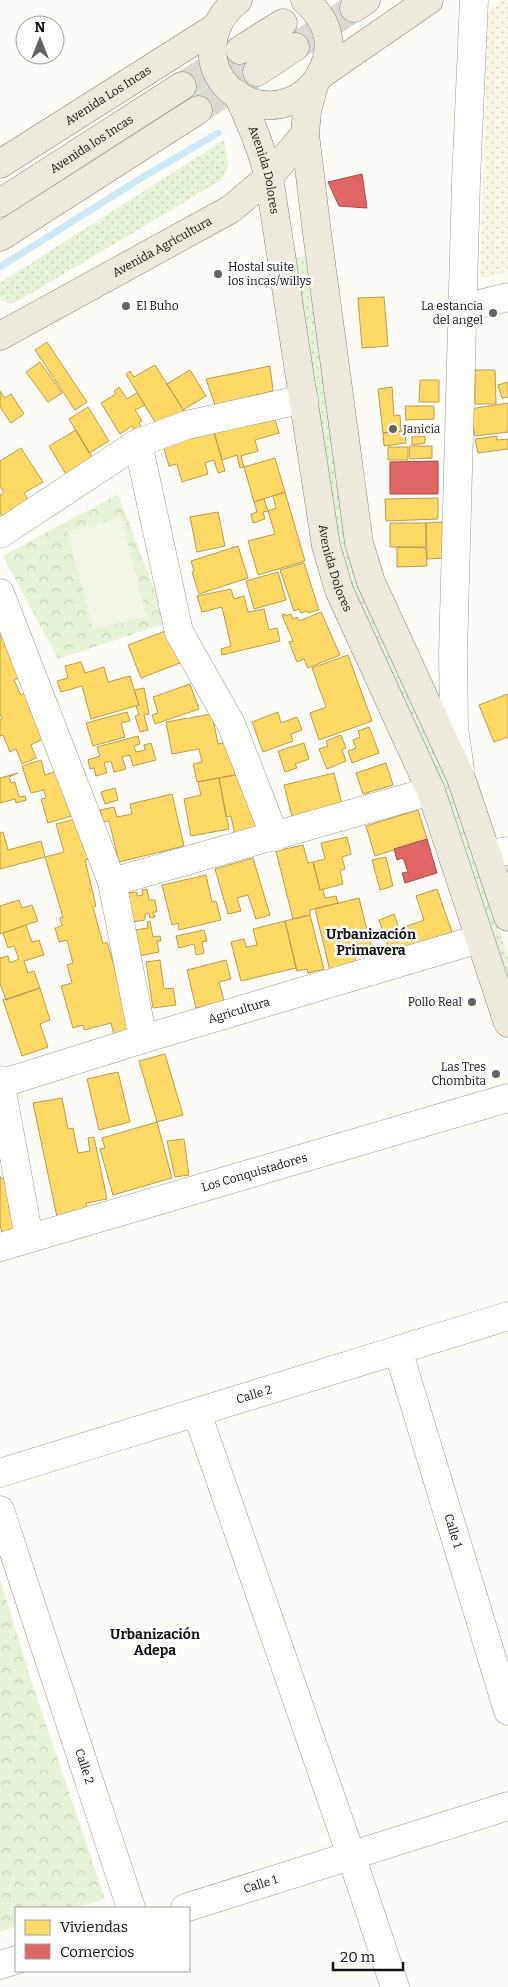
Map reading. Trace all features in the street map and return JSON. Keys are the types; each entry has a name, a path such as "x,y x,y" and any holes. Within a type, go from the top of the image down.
{"main road":[{"name":"Avenida Los Incas","path":"0,164 218,16 238,0"},
{"path":"306,0 318,12 327,31 329,53 307,111 306,134 317,233 360,543 371,582 497,852 508,916"},
{"path":"236,94 252,102 270,104 287,102 302,97 318,79 429,0"},
{"name":"Avenida Dolores","path":"218,16 212,45 214,64 223,80 236,94 250,121 261,148 269,177 326,546 339,590 431,791 508,1023"},
{"path":"240,50 283,23"},
{"path":"257,72 295,47"},
{"name":"Avenida los Incas","path":"0,203 182,86"},
{"path":"0,237 198,110"},
{"name":"Avenida Agricultura","path":"0,336 231,209 269,177 306,134"},
{"path":"231,209 256,214 277,226"}],"street":[{"path":"461,778 454,727 453,653 474,0"},
{"path":"463,308 508,297"},
{"path":"0,534 138,443 187,425 304,399"},
{"path":"138,443 179,632 231,724 274,837"},
{"path":"0,593 112,882 143,1039"},
{"path":"112,882 431,791"},
{"name":"Agricultura","path":"0,1083 479,939"},
{"path":"0,1083 29,1238"},
{"name":"Los Conquistadores","path":"0,1247 508,1098"},
{"name":"Calle 2","path":"0,1473 508,1316"},
{"name":"Calle 1","path":"398,1350 508,1711"},
{"path":"197,1413 351,1854 395,1987"},
{"name":"Calle 2","path":"0,1510 131,1907"},
{"name":"Calle 1","path":"188,1907 508,1806"},
{"path":"0,1964 15,1960"}],"shaded area":[{"path":"499,0 508,0 508,271 480,279 488,11"}],"green space":[{"path":"224,140 228,165 223,179 20,300 9,304 0,299 0,283"},
{"path":"301,256 310,257 349,544 451,782 508,957 508,990 334,545 293,260"},
{"path":"118,494 167,623 58,659 3,556"},
{"path":"121,517 147,616 93,630 67,532"},
{"path":"0,1579 30,1677 105,1899 78,1907 15,1907 15,1927 0,1932"}],"building: Viviendas":[{"path":"384,297 388,346 362,348 358,298"},
{"path":"47,342 87,402 75,410 35,350"},
{"path":"40,362 62,393 48,402 26,372"},
{"path":"155,365 184,411 158,427 126,374 130,371 134,377"},
{"path":"270,366 273,391 215,405 206,379"},
{"path":"190,370 206,396 183,410 167,384"},
{"path":"475,370 495,370 496,404 475,404"},
{"path":"420,380 439,380 439,402 419,402"},
{"path":"508,382 508,397 502,398 498,385"},
{"path":"119,387 127,399 137,393 145,405 135,410 142,421 139,423 143,429 136,433 132,426 120,434 101,403 116,394 114,391"},
{"path":"392,387 394,416 400,415 401,431 383,433 378,389"},
{"path":"0,391 5,398 11,394 24,414 11,423 0,407"},
{"path":"508,403 508,432 475,436 470,409"},
{"path":"405,406 434,406 434,419 406,420"},
{"path":"88,407 109,441 89,453 69,419"},
{"path":"274,416 279,433 255,440 258,451 241,456 244,467 240,468 237,455 222,460 214,433"},
{"path":"213,428 225,471 218,473 214,460 205,463 208,474 182,482 177,464 169,466 162,442"},
{"path":"76,430 94,460 67,476 49,446"},
{"path":"405,431 406,443 384,446 383,433"},
{"path":"412,436 425,436 425,443 412,445"},
{"path":"497,436 497,440 508,439 508,449 478,453 475,439"},
{"path":"409,446 432,446 432,458 410,459"},
{"path":"388,447 408,447 408,460 388,460"},
{"path":"21,448 43,482 24,493 30,502 4,519 0,513 0,495 4,492 0,487 0,461"},
{"path":"275,458 285,492 254,502 244,467"},
{"path":"285,492 305,561 258,575 248,541 275,534 268,511 276,508 273,496"},
{"path":"438,498 438,519 386,521 385,499"},
{"path":"264,499 268,511 263,512 265,519 253,523 251,514 257,512 254,502"},
{"path":"218,512 225,546 197,552 190,517"},
{"path":"442,522 445,558 427,559 426,523"},
{"path":"390,523 426,523 426,547 390,547"},
{"path":"238,546 248,578 199,594 192,572 194,571 191,561"},
{"path":"397,547 426,548 427,566 397,567"},
{"path":"304,563 319,610 308,613 307,611 301,613 299,609 294,611 280,570"},
{"path":"278,572 286,600 254,609 246,581"},
{"path":"231,589 234,599 244,596 248,612 264,609 269,630 277,628 280,641 222,655 221,649 231,646 222,607 202,612 197,596"},
{"path":"321,612 340,655 308,668 304,659 297,662 289,642 293,641 282,615 291,614 293,619 297,617 299,621"},
{"path":"0,622 25,675 14,680 21,695 25,693 46,737 31,745 36,758 22,764 16,749 10,752 3,735 0,736 0,720 2,719 0,714"},
{"path":"168,630 180,663 141,678 128,645"},
{"path":"348,655 372,721 319,740 310,713 326,707 312,668"},
{"path":"81,662 85,673 104,667 108,682 130,676 139,705 91,719 82,686 61,692 57,681 68,678 65,666"},
{"path":"190,684 199,709 155,724 152,715 158,713 153,697"},
{"path":"144,688 149,714 144,715 148,730 140,732 135,716 139,715 136,706 139,705 134,690"},
{"path":"508,694 508,737 494,742 479,705"},
{"path":"127,712 130,721 121,723 125,737 93,746 86,723"},
{"path":"278,712 281,723 297,717 302,730 291,734 293,741 263,752 252,722"},
{"path":"212,714 218,744 228,742 235,775 197,782 193,764 202,762 199,749 172,754 166,722"},
{"path":"369,727 379,753 352,763 348,751 356,748 353,740 360,737 358,731"},
{"path":"341,735 346,748 342,750 346,761 327,769 319,749 328,746 326,741"},
{"path":"138,736 140,744 134,746 136,752 145,750 144,745 151,743 156,760 133,766 130,755 122,757 126,769 114,772 111,761 104,763 107,773 96,776 94,768 90,769 88,760 100,756 97,747"},
{"path":"304,743 309,759 295,764 297,768 285,772 278,751"},
{"path":"41,760 45,775 61,770 75,815 48,823 41,799 46,798 44,790 31,793 22,766"},
{"path":"386,763 393,785 363,794 356,773"},
{"path":"18,773 9,777 11,783 15,782 19,797 25,796 26,800 16,803 15,799 0,803 0,778"},
{"path":"246,773 258,832 235,836 231,816 226,817 219,778"},
{"path":"334,773 342,805 292,817 284,785"},
{"path":"219,778 229,829 191,836 184,799 201,795 198,782"},
{"path":"115,788 118,800 105,804 101,792"},
{"path":"172,794 184,846 119,862 109,821 103,822 100,810 114,807 117,817 132,814 130,804"},
{"path":"418,810 427,839 375,856 366,826"},
{"path":"75,819 84,849 93,847 96,858 85,860 96,906 93,907 103,944 107,942 124,1000 138,1029 114,1035 111,1023 84,1030 83,1025 73,1028 61,986 72,983 67,965 73,963 67,940 59,942 55,928 62,926 60,918 63,917 45,857 64,852 56,824"},
{"path":"3,832 8,850 41,841 45,857 0,869 0,833"},
{"path":"347,837 351,854 342,857 345,869 340,870 343,884 320,890 313,862 325,859 321,843"},
{"path":"303,845 308,863 313,862 320,890 323,889 325,898 336,896 338,903 310,910 310,915 293,919 276,851"},
{"path":"386,857 393,886 380,890 372,860"},
{"path":"253,858 270,915 256,919 248,895 237,898 241,911 228,914 215,869"},
{"path":"206,875 212,902 216,901 221,920 179,930 178,923 172,925 162,885"},
{"path":"147,889 149,900 155,900 157,912 153,912 155,917 150,918 149,913 145,914 145,920 133,922 128,893 137,892 137,896 143,895 142,890"},
{"path":"437,889 452,932 390,953 379,920 394,914 399,929 424,920 416,896"},
{"path":"359,898 373,953 355,957 357,964 330,971 315,909"},
{"path":"19,900 22,908 32,905 38,921 0,934 0,906"},
{"path":"310,915 324,969 308,973 307,969 297,971 285,921"},
{"path":"150,921 153,937 160,936 161,941 157,941 159,952 139,956 134,930 148,928 147,922"},
{"path":"285,921 296,968 241,981 231,942 244,939 246,947 257,945 253,929"},
{"path":"26,925 32,942 39,940 44,955 24,961 28,973 34,971 40,988 6,1000 0,983 0,958 8,956 10,963 19,959 14,946 8,948 3,933"},
{"path":"204,930 207,941 202,942 204,953 196,955 194,944 179,948 176,936"},
{"path":"160,960 164,989 173,988 176,1005 153,1008 146,962"},
{"path":"226,960 231,979 219,982 224,1001 196,1008 187,970"},
{"path":"40,988 50,1020 40,1024 48,1047 22,1056 3,1000"},
{"path":"165,1054 183,1115 157,1122 139,1061"},
{"path":"118,1072 130,1122 99,1130 87,1079"},
{"path":"62,1098 68,1129 73,1128 78,1153 90,1151 88,1138 94,1137 107,1199 86,1203 88,1211 57,1217 33,1103"},
{"path":"157,1122 172,1178 113,1195 100,1149 105,1148 102,1138"},
{"path":"184,1139 189,1175 175,1177 167,1141"},
{"path":"9,1174 9,1208 17,1205 20,1225 3,1235 0,1226 0,1176 1,1179"}],"building: Comercios":[{"path":"362,174 367,208 339,206 328,182"},
{"path":"438,461 438,494 390,494 390,462"},
{"path":"427,839 437,873 405,883 402,873 408,872 403,858 397,860 394,849"}],"waterway":[{"path":"0,267 143,177 218,133"}],"tunnel":[{"path":"295,47 354,8"},
{"path":"182,86 240,50"},
{"path":"198,110 257,72"}],"place":[{"name":"Hostal suite los incas/willys","path":"218,274"},
{"name":"El Buho","path":"126,306"},
{"name":"La estancia del angel","path":"493,313"},
{"name":"Janicia","path":"393,429"},
{"name":"Pollo Real","path":"472,1002"},
{"name":"Las Tres Chombita","path":"496,1074"}],"district":[{"name":"Urbanización Primavera","path":"371,942"},
{"name":"Urbanización Adepa","path":"155,1642"}]}
